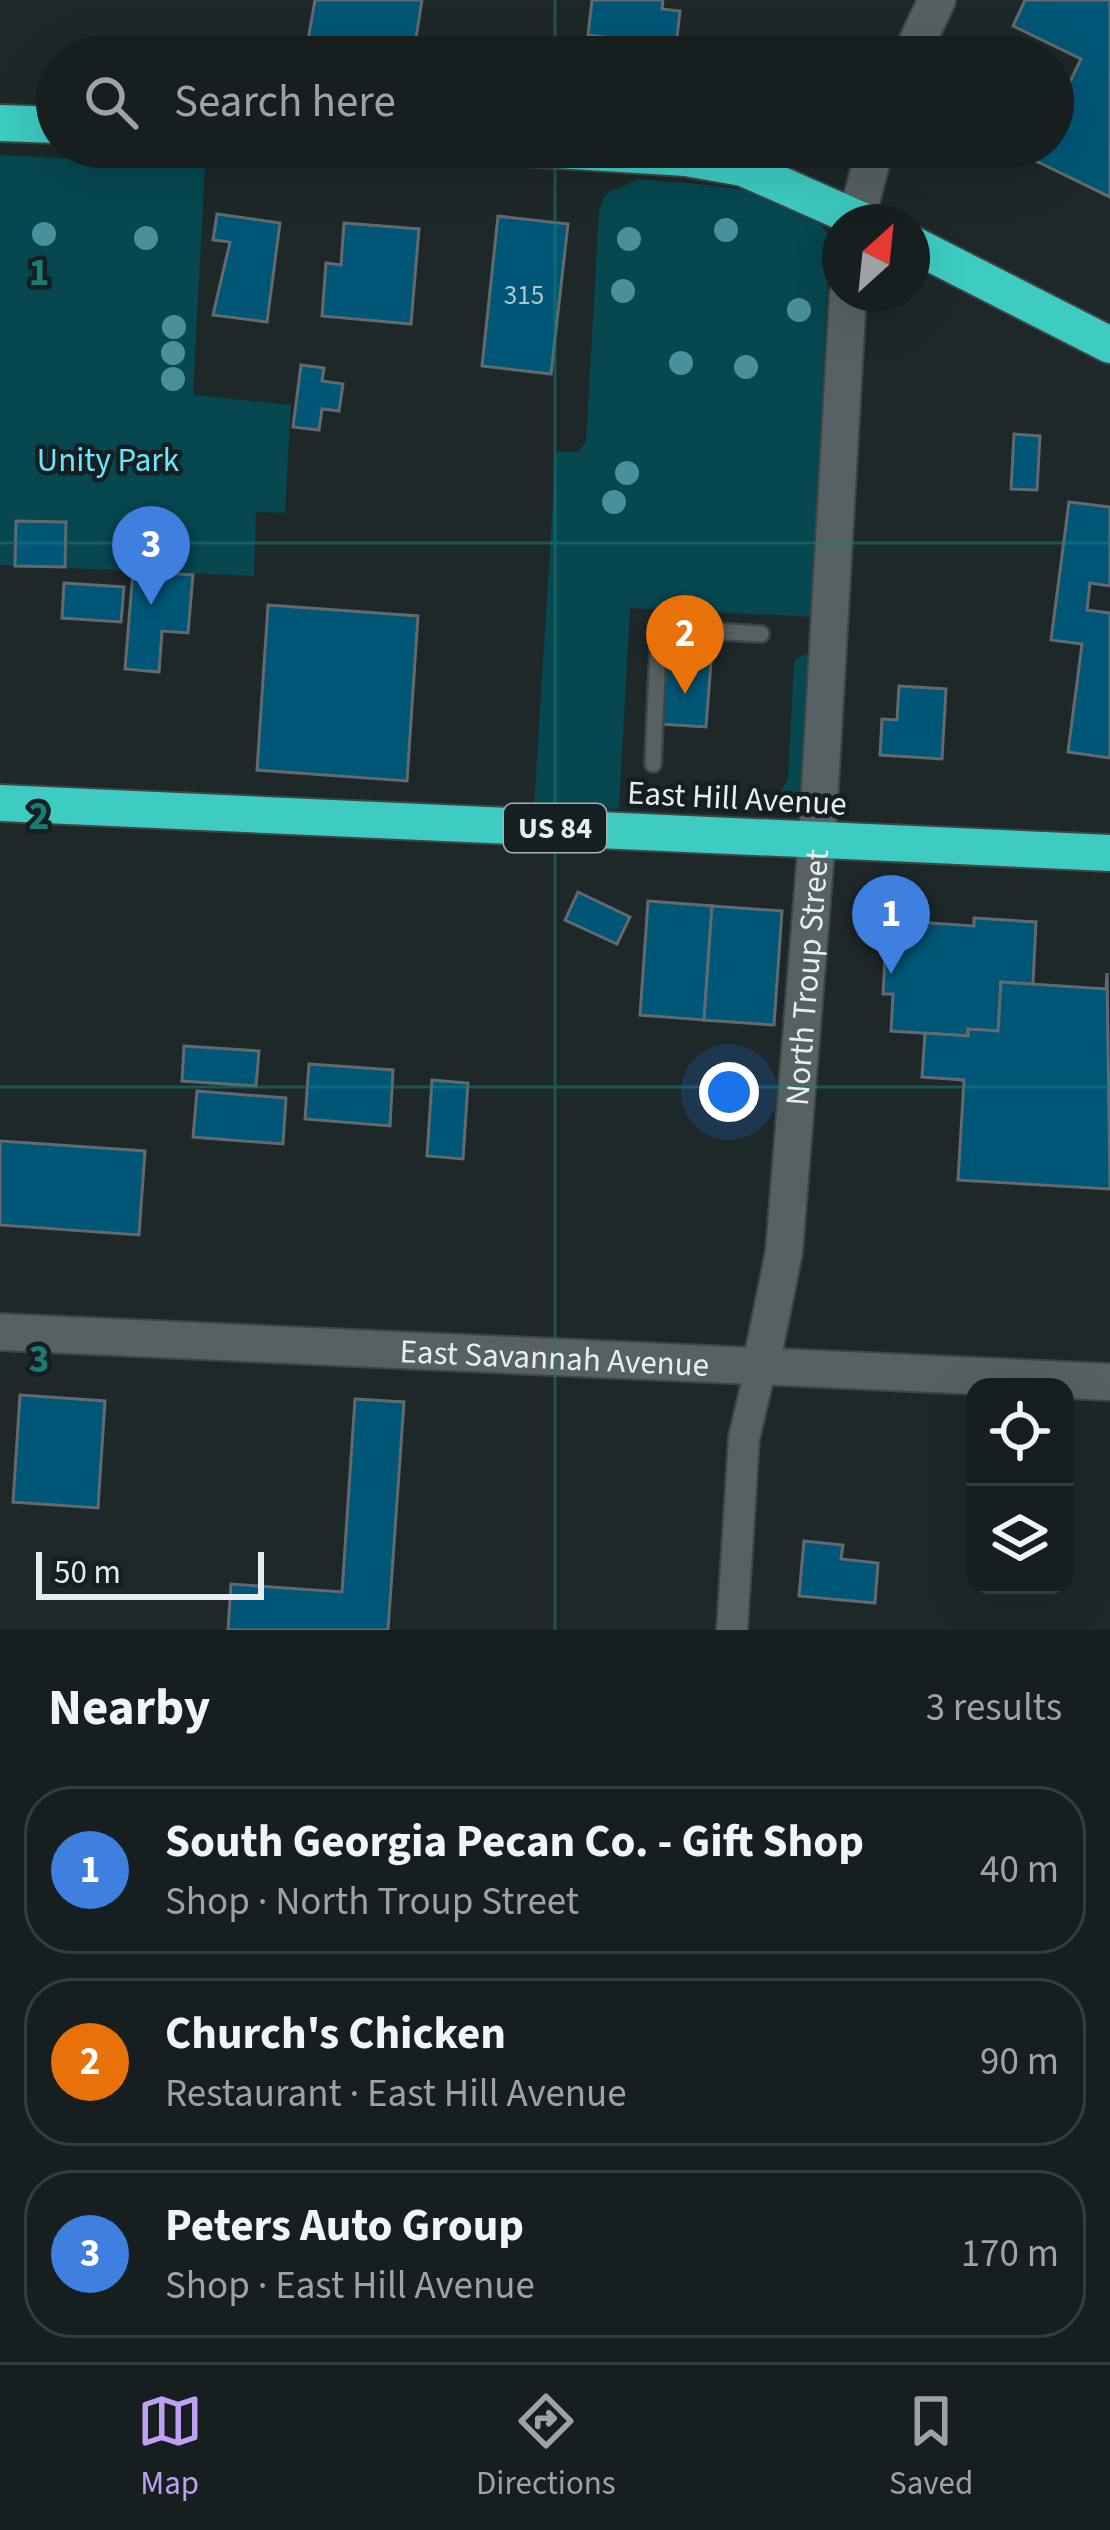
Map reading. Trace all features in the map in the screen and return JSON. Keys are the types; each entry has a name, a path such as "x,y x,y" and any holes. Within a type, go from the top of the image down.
{"highway":[{"path":"0,122 36,124"},
{"path":"743,168 822,204"},
{"path":"930,253 1110,345"},
{"name":"East Hill Avenue","path":"0,802 1110,854"}],"street":[{"path":"920,36 937,0"},
{"path":"863,204 870,168"},
{"name":"North Troup Street","path":"760,1370 784,1252 817,839 847,312"},
{"name":"East Savannah Avenue","path":"0,1332 760,1370 1110,1382"},
{"path":"732,1630 744,1438 760,1370"}],"lane":[{"path":"652,764 659,628 761,634"}],"green space":[{"name":"Unity Park","path":"0,155 36,157 36,168 205,168 193,395 291,405 285,513 256,512 254,576 0,565"},
{"path":"639,179 743,190 793,206 822,228 822,312 826,312 811,617 630,608 619,809 534,806 556,452 578,452 586,442 599,211 605,194"},
{"path":"805,654 811,658 803,795 796,815 782,816 777,797 788,779 794,661"}],"building":[{"path":"315,0 422,0 416,36 309,36"},
{"path":"592,0 663,0 662,9 680,11 677,36 588,35"},
{"path":"1025,0 1110,0 1110,197 1050,168 1074,168 1074,74 1081,59 1074,56 1074,36 1034,36 1013,26"},
{"path":"217,214 280,223 267,322 213,315 230,242 213,240"},
{"path":"498,216 568,224 551,374 482,366"},
{"path":"344,223 419,229 411,324 322,316 326,263 341,265"},
{"path":"301,365 324,368 322,381 343,384 339,411 322,409 319,430 293,427"},
{"path":"1014,434 1040,436 1037,490 1011,489"},
{"path":"1069,502 1110,507 1110,586 1090,583 1087,610 1110,613 1110,758 1068,752 1082,644 1051,640"},
{"path":"16,521 66,522 65,567 15,566"},
{"path":"133,571 193,575 188,633 162,631 159,672 125,669"},
{"path":"64,583 124,587 121,622 62,618"},
{"path":"268,605 418,616 407,781 257,770"},
{"path":"666,658 711,662 706,727 661,724"},
{"path":"899,686 946,689 942,759 880,755 882,719 897,720"},
{"path":"578,892 630,917 617,944 565,920"},
{"path":"648,901 712,906 704,1020 640,1015"},
{"path":"712,906 782,911 774,1025 704,1020"},
{"path":"974,918 1036,922 1033,984 1001,982 998,1031 968,1029 968,1036 891,1031 893,994 883,994 887,920 974,926"},
{"path":"1107,973 1110,1189 958,1180 964,1080 922,1077 925,1033 968,1036 968,1029 998,1031 1001,982 1106,989"},
{"path":"184,1046 259,1051 256,1086 182,1081"},
{"path":"309,1064 393,1070 390,1126 305,1119"},
{"path":"432,1080 468,1083 463,1159 427,1156"},
{"path":"197,1091 286,1098 283,1144 193,1137"},
{"path":"0,1141 145,1151 139,1235 0,1225"},
{"path":"20,1395 105,1401 98,1508 13,1502"},
{"path":"355,1399 404,1402 388,1630 228,1630 231,1584 342,1592"},
{"path":"804,1541 843,1545 841,1559 878,1563 875,1603 799,1596"}],"place":[{"name":"Peters Auto Group","path":"151,605"},
{"name":"Church's Chicken","path":"685,694"},
{"name":"South Georgia Pecan Co. - Gift Shop","path":"891,974"}]}
